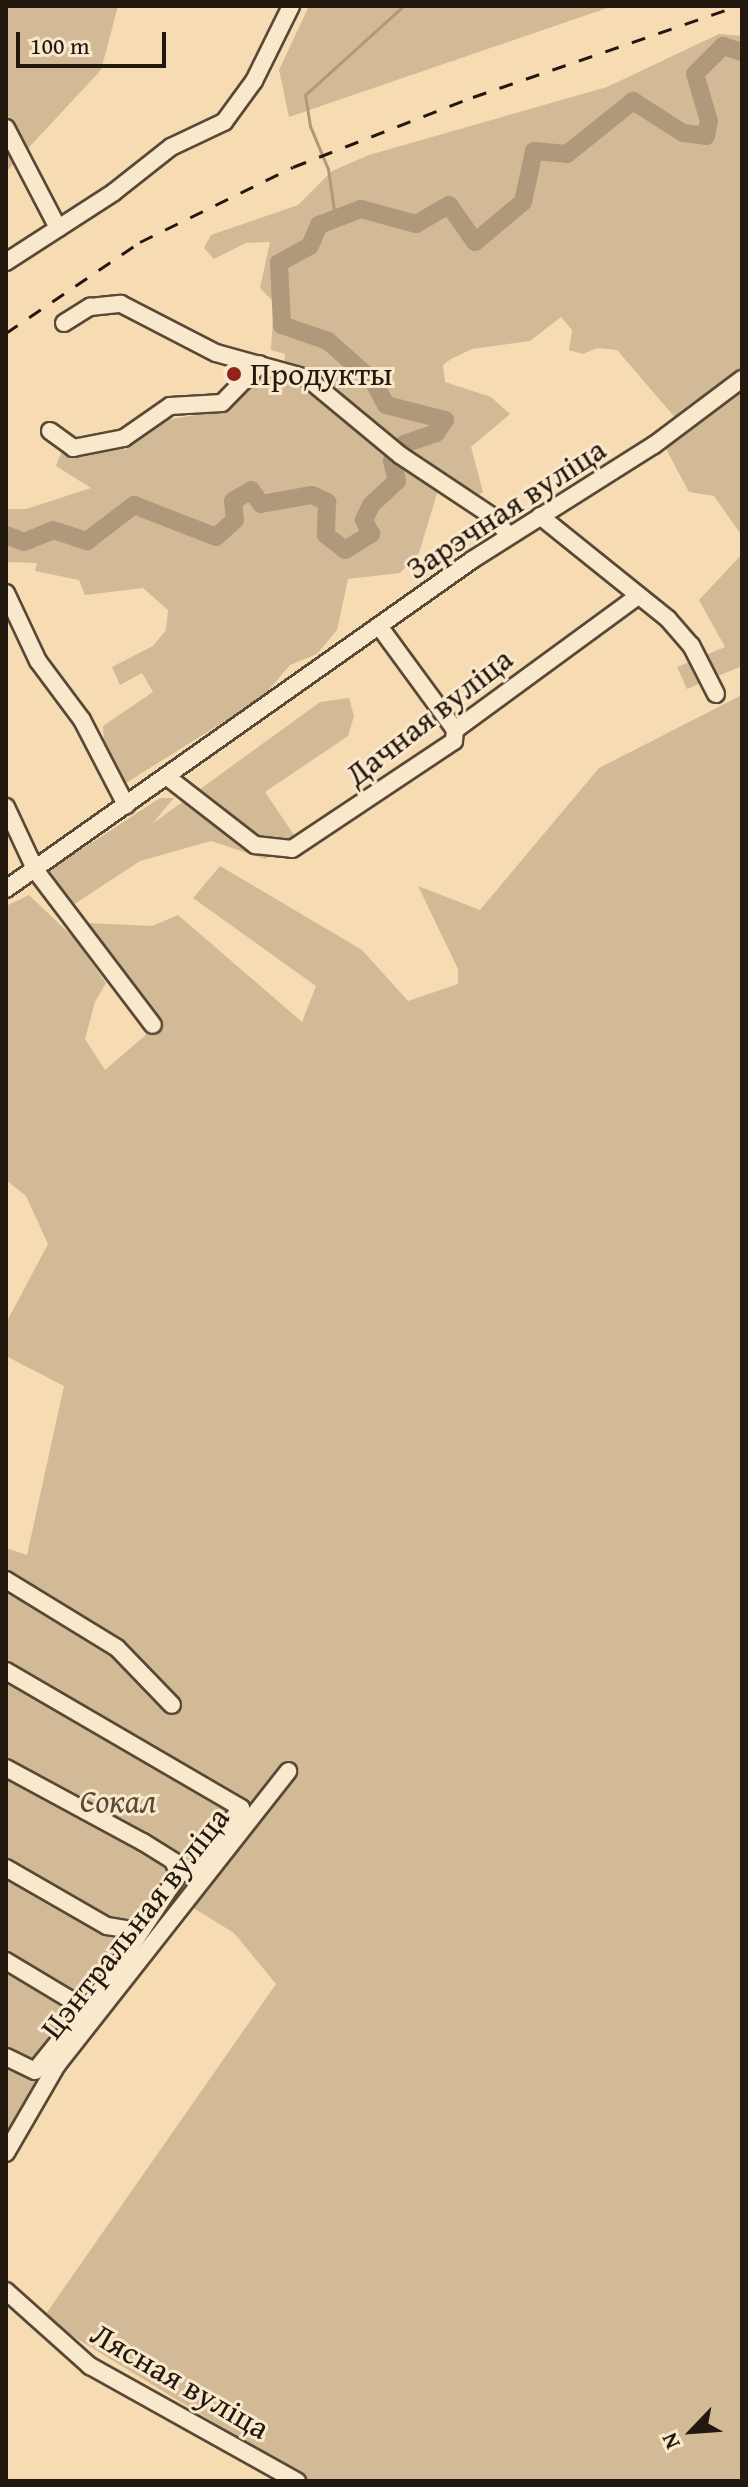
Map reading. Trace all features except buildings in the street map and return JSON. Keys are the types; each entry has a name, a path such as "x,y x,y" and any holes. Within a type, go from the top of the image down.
{"street":[{"path":"6,262 171,147 224,122 254,81 291,6"},
{"path":"6,128 58,228"},
{"path":"64,323 90,307 121,304 216,353 307,378 400,455 495,518 508,535"},
{"path":"50,431 73,448 124,438 170,406 222,403 260,364"},
{"name":"Зарэчная вуліца","path":"6,889 36,871 508,535 702,412 742,379"},
{"path":"540,516 668,619 691,645 716,694"},
{"path":"6,593 38,661 82,720 126,805"},
{"name":"Дачная вуліца","path":"166,776 246,839 283,850 300,845 454,741 455,730 637,597"},
{"path":"379,626 455,730"},
{"path":"6,807 36,871 153,1025"},
{"path":"6,1580 117,1648 172,1705"},
{"path":"6,1671 241,1808 194,1870 179,1874 138,1931 135,1944 35,2071 7,2058"},
{"path":"6,1768 143,1842 173,1861 179,1874"},
{"name":"Цэнтральная вуліца","path":"6,2153 57,2065 288,1771"},
{"path":"6,1868 107,1926 138,1931"},
{"path":"168,1891 183,1903"},
{"path":"6,1961 86,2009"},
{"name":"Лясная вуліца","path":"6,2291 90,2366 297,2481"}],"green space":[{"path":"6,6 118,6 101,70 6,172"},
{"path":"309,6 613,6 289,117 279,70"},
{"path":"719,34 742,36 742,370 678,421 617,350 597,348 583,354 569,350 572,330 561,317 530,341 472,349 451,359 443,365 445,382 491,397 510,414 471,447 483,492 470,500 439,487 419,553 400,573 348,579 337,630 317,654 290,665 262,698 121,786 105,757 103,726 153,692 142,673 120,685 112,667 153,646 166,630 168,610 143,588 85,595 79,580 35,571 37,563 6,562 6,509 26,509 91,488 56,466 61,453 126,449 157,421 223,411 261,375 284,367 285,354 271,350 274,302 260,288 270,242 246,243 214,259 204,248 211,235 298,205 332,171 369,155 607,87"},
{"path":"742,389 742,536 714,496 689,492 666,449"},
{"path":"742,554 742,666 687,689 677,667 725,647 699,600"},
{"name":"Сокал","path":"742,695 742,2481 310,2481 43,2318 276,1984 234,1933 190,1906 43,2072 6,2141 6,1548 27,1555 64,1386 6,1356 6,1323 48,1244 26,1196 6,1180 6,906 29,895 74,938 106,983 95,1002 85,1039 105,1070 162,1021 87,923 152,926 178,915 302,1022 316,986 193,898 220,866 362,950 408,1001 458,984 458,969 418,886 480,910 599,768"},
{"path":"349,698 354,716 348,736 265,792 296,838 265,859 211,841 140,861 70,907 50,870 160,798 174,798 152,824 320,702"}],"waterway":[{"path":"335,217 328,169 310,126 305,95 403,6"},
{"path":"404,444 436,433 445,420 386,405 374,382 328,341 282,325 279,263 310,246 319,225 361,209 416,224 449,205 475,242 523,202 534,151 567,154 633,101 683,133 706,136 709,121 695,74 723,46 742,52"},
{"path":"6,535 24,542 53,530 87,541 134,505 216,537 235,520 233,501 251,490 261,504 312,495 327,502 326,535 345,550 371,534 364,520 371,505 397,481 392,461"}],"railway":[{"path":"6,333 140,242 293,167 473,97 737,6"}],"place":[{"name":"Продукты","path":"234,374"}]}
